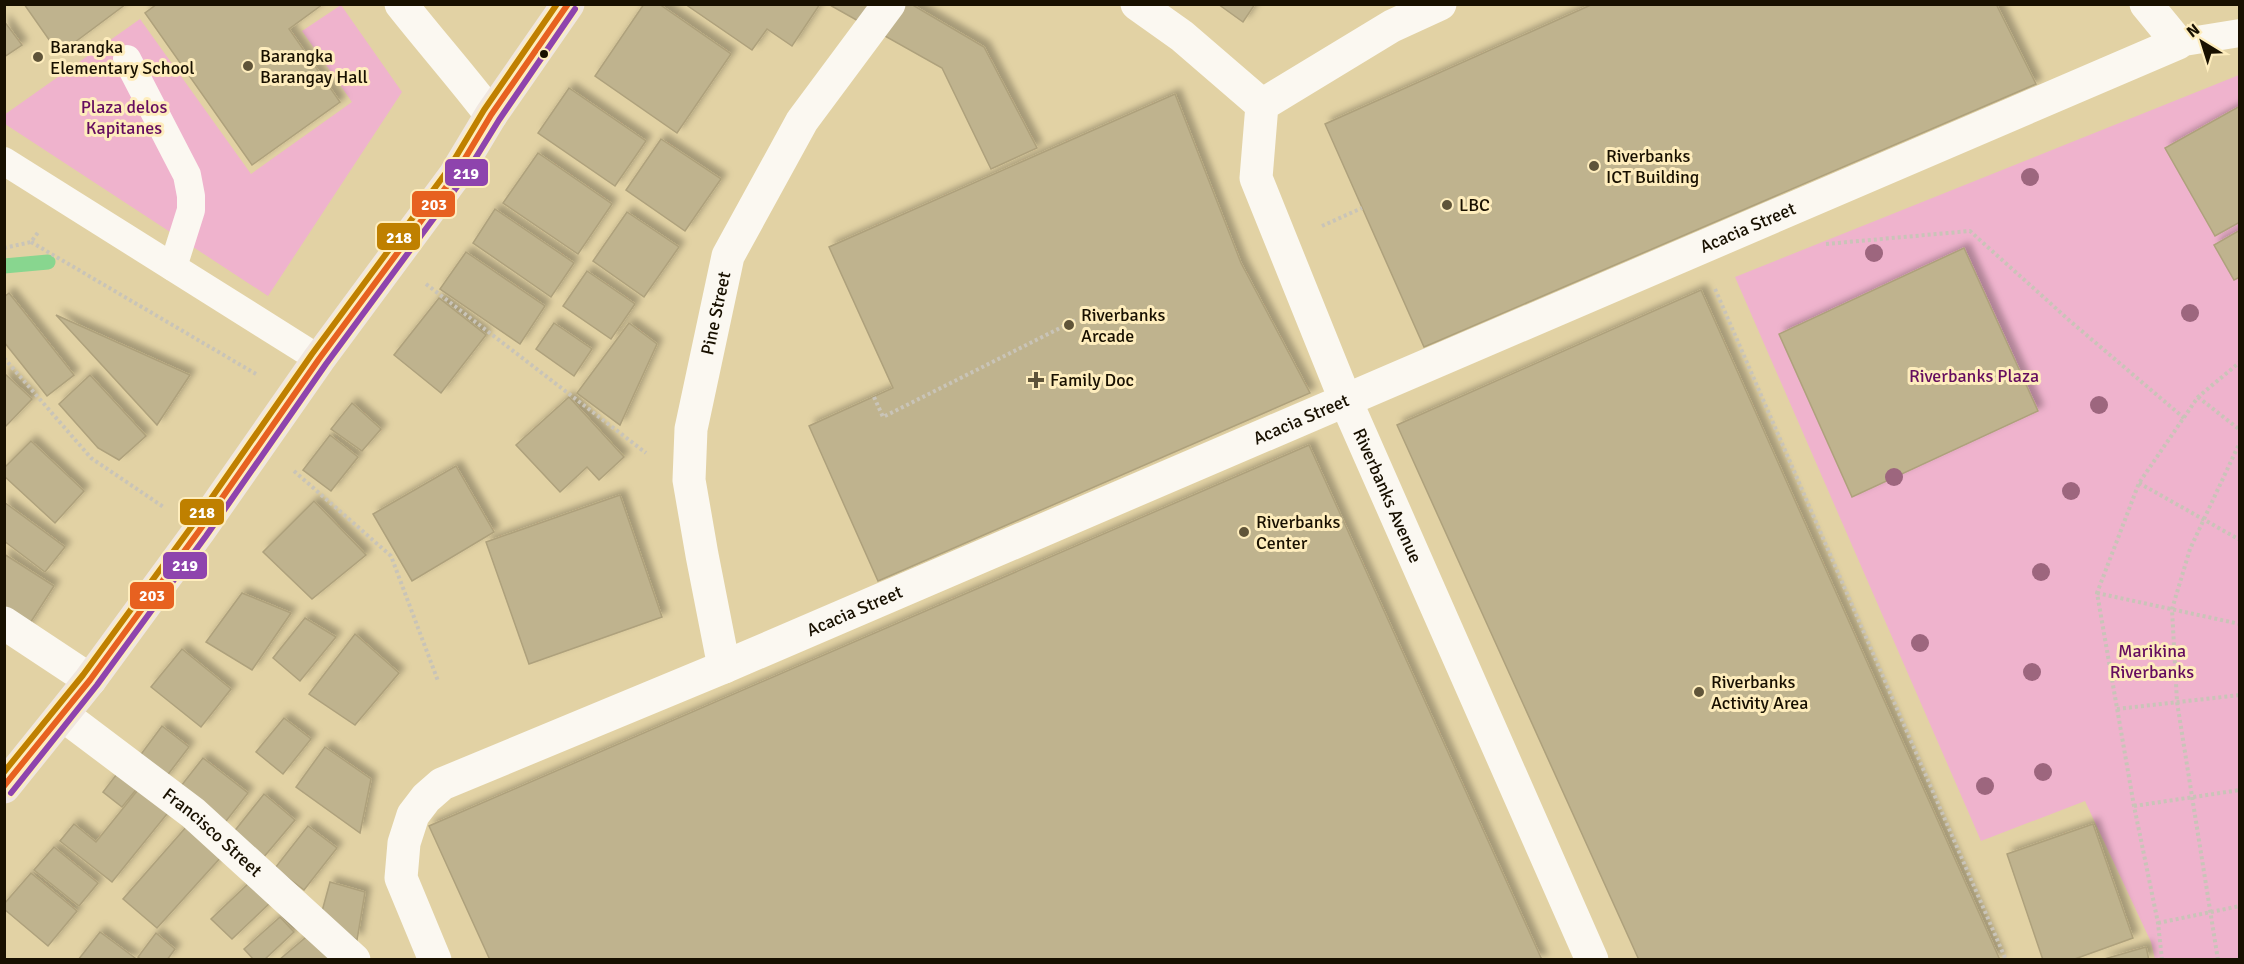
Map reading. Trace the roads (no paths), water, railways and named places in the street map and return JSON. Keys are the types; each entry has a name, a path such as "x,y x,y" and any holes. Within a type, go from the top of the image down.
{"main road":[{"path":"4,787 90,680 199,531 320,359 393,262 455,175 491,115 568,4"}],"street":[{"path":"401,4 491,115"},
{"name":"Pine Street","path":"724,667 690,487 691,429 728,256 802,121 890,4"},
{"path":"1137,4 1182,36 1262,105 1392,26 1440,4"},
{"path":"2146,4 2178,43"},
{"name":"Acacia Street","path":"435,960 401,879 404,843 413,815 426,798 442,784 724,667 2178,43"},
{"name":"Riverbanks Avenue","path":"1262,105 1257,178 1345,399 1592,960"},
{"path":"4,623 90,680"},
{"name":"Francisco Street","path":"63,715 193,813 354,960"}],"lane":[{"path":"2178,43 2240,33"},
{"path":"128,59 187,175 191,210 173,267"},
{"path":"4,161 320,359"}],"waterway":[{"path":"4,266 48,262"}],"place":[{"name":"Barangka Elementary School","path":"38,57"},
{"name":"Barangka Barangay Hall","path":"248,66"},
{"name":"Riverbanks ICT Building","path":"1594,166"},
{"name":"LBC","path":"1447,205"},
{"name":"Riverbanks Arcade","path":"1069,325"},
{"name":"Family Doc","path":"1036,380"},
{"name":"Riverbanks Center","path":"1244,532"},
{"name":"Riverbanks Activity Area","path":"1699,692"}],"park label":[{"name":"Plaza delos Kapitanes","path":"124,117"},
{"name":"Riverbanks Plaza","path":"1974,376"},
{"name":"Marikina Riverbanks","path":"2152,661"}]}
